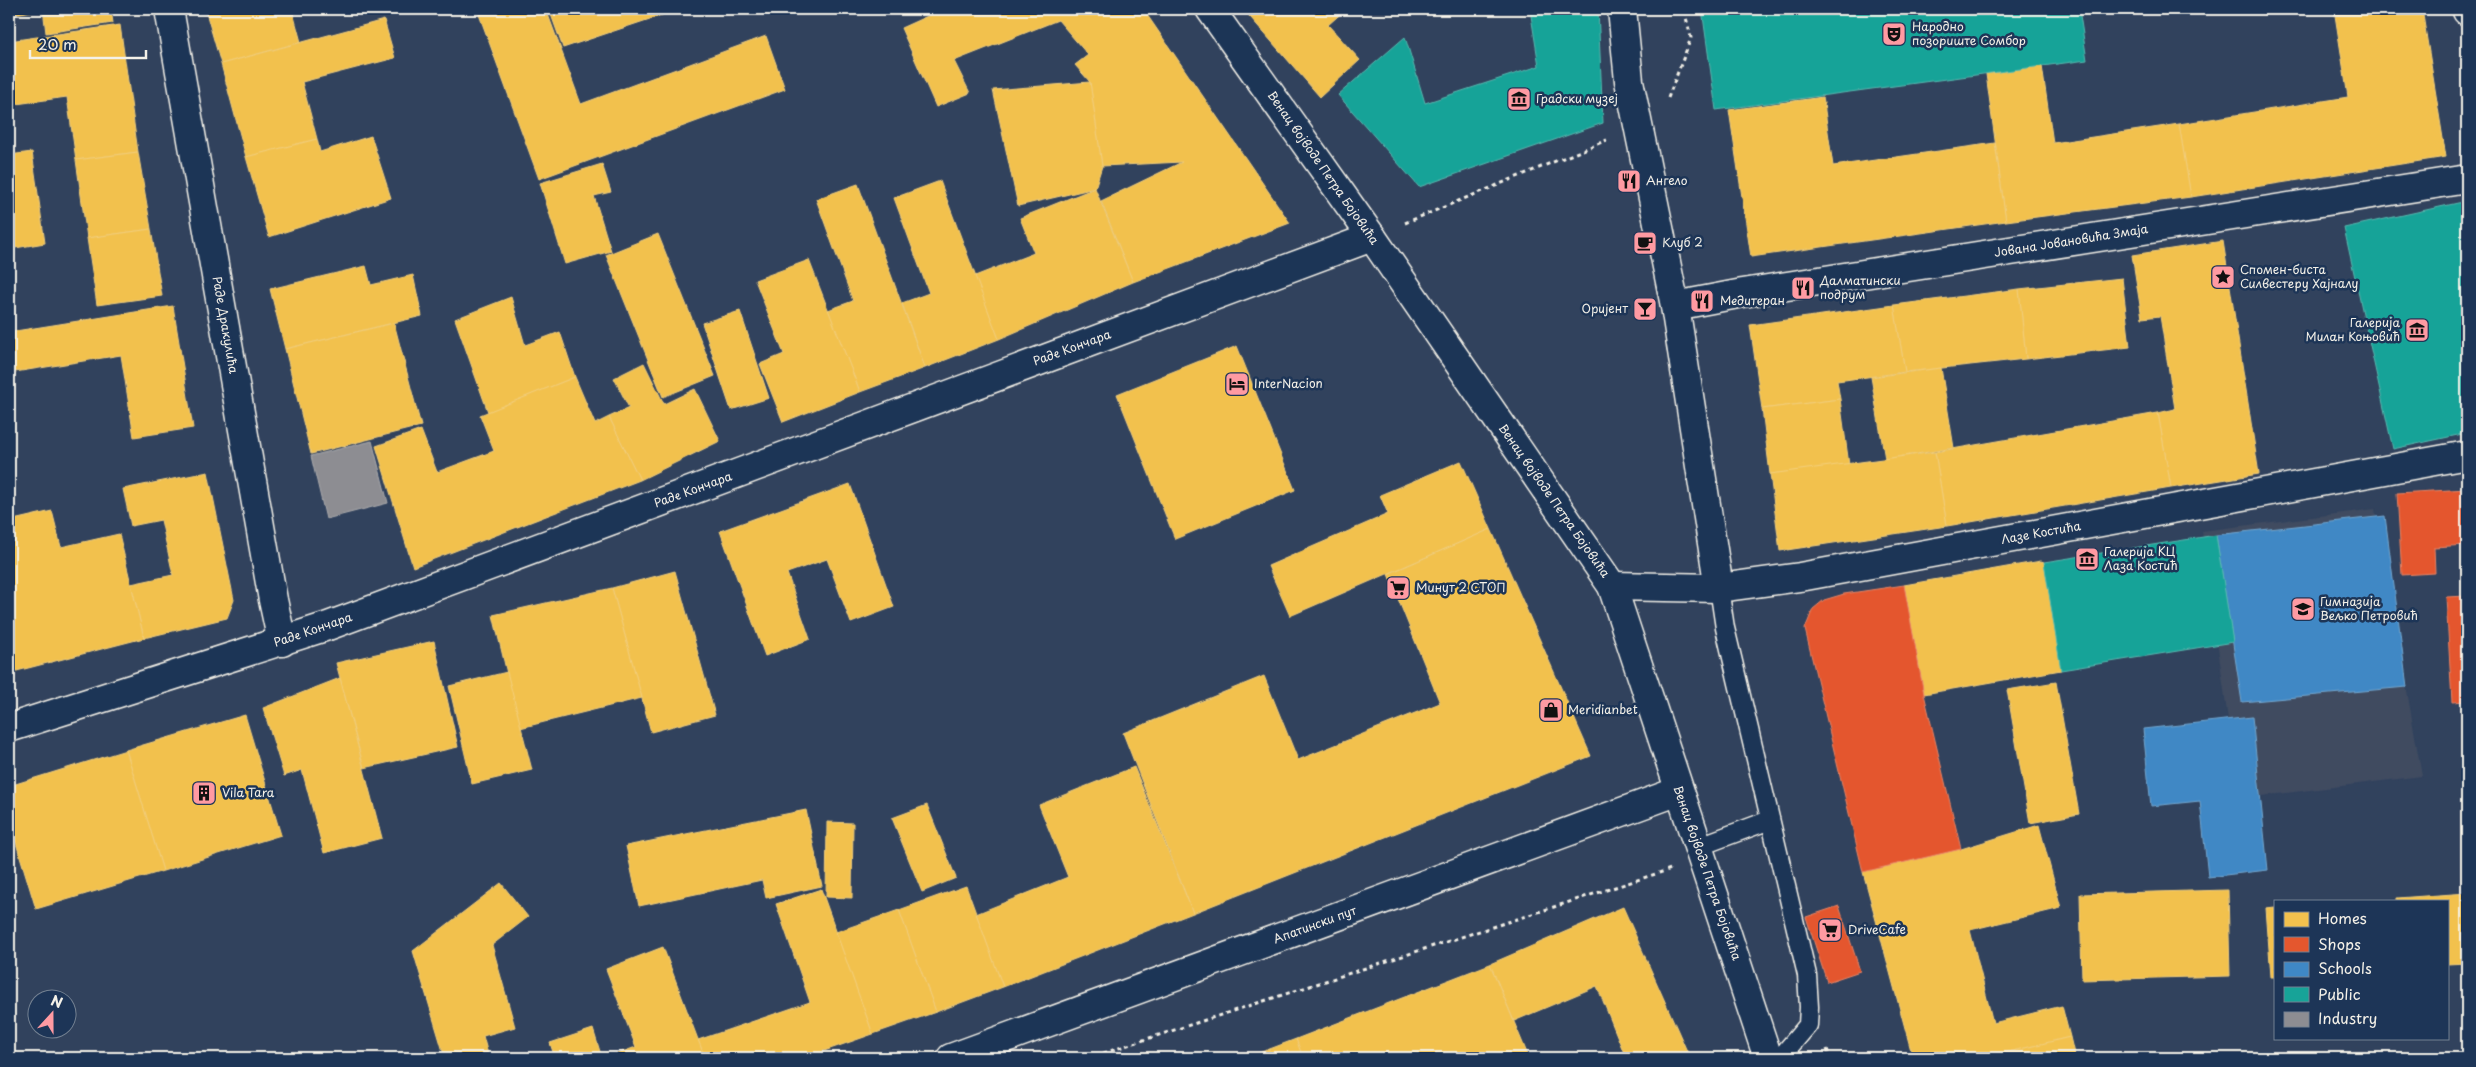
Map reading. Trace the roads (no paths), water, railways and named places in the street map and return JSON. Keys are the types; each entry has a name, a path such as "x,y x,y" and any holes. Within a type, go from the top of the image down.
{"street":[{"name":"Раде Дракулића","path":"169,9 282,642"},
{"name":"Венац војводе Петра Бојовића","path":"1210,9 1372,237 1612,586 1768,1058"},
{"path":"1622,9 1629,81 1675,306 1719,588"},
{"name":"Јована Јовановића Змаја","path":"1675,306 1753,291 2467,179"},
{"name":"Раде Кончара","path":"9,728 282,642 1372,237"},
{"name":"Лазе Костића","path":"1612,586 1719,588 1810,575 2467,455"},
{"name":"Апатински пут","path":"951,1058 1680,791"}],"lane":[{"path":"1719,588 1725,628 1807,975 1810,1007 1808,1025 1780,1058"},
{"path":"1701,853 1770,820"}],"place":[{"name":"Народно позориште Сомбор","path":"1894,34"},
{"name":"Градски музеј","path":"1519,99"},
{"name":"Ангело","path":"1629,181"},
{"name":"Клуб 2","path":"1645,243"},
{"name":"Спомен-биста Силвестеру Хајналу","path":"2223,277"},
{"name":"Далматински подрум","path":"1803,288"},
{"name":"Медитеран","path":"1702,301"},
{"name":"Оријент","path":"1645,309"},
{"name":"Галерија Милан Коњовић","path":"2417,330"},
{"name":"InterNacion","path":"1237,384"},
{"name":"Галерија КЦ Лаза Костић","path":"2087,559"},
{"name":"Минут 2 СТОП","path":"1398,588"},
{"name":"Гимназија Вељко Петровић","path":"2303,609"},
{"name":"Meridianbet","path":"1551,710"},
{"name":"Vila Tara","path":"204,793"},
{"name":"DriveCafe","path":"1830,930"}]}
